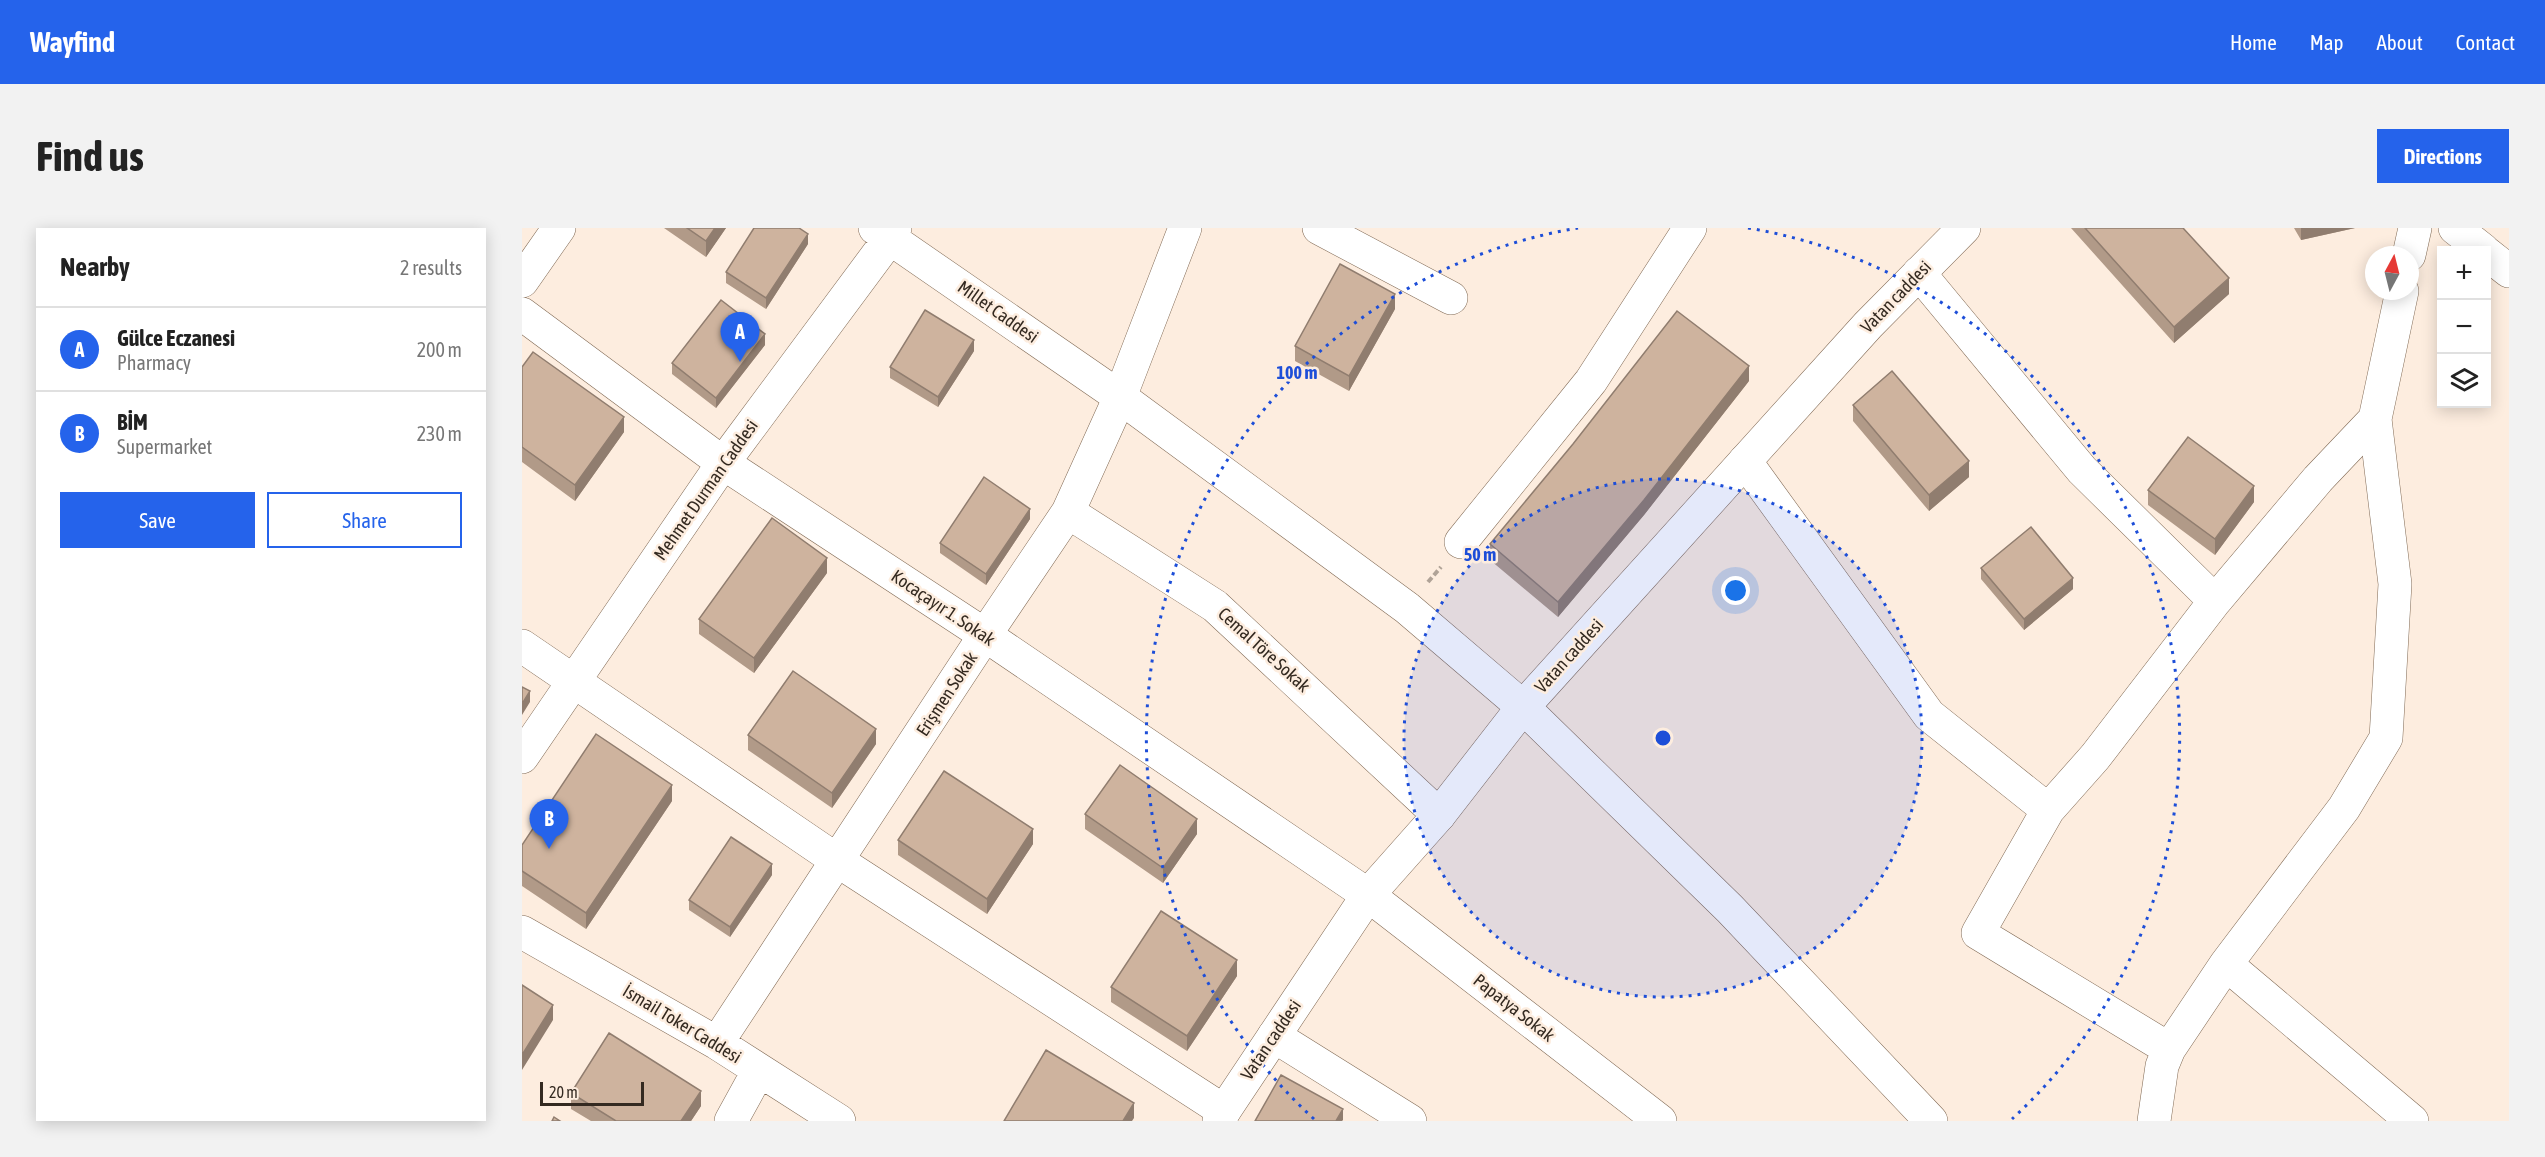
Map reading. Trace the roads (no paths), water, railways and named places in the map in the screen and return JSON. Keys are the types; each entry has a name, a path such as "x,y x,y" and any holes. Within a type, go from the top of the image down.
{"street":[{"path":"522,281 559,228"},
{"name":"Erişmen Sokak","path":"717,1043 1068,512 1120,397 1185,228"},
{"path":"1319,228 1451,298"},
{"path":"1461,542 1591,381 1690,228"},
{"name":"Vatan caddesi","path":"1222,1116 1368,895 1439,815 1523,707 1868,325 1964,228"},
{"path":"2411,246 2415,228"},
{"path":"2455,228 2478,246"},
{"name":"Millet Caddesi","path":"887,231 1120,397 1407,608 1523,707 1730,909 1931,1121"},
{"name":"Mehmet Durman Caddesi","path":"522,757 723,463 887,231"},
{"path":"2491,256 2509,271"},
{"path":"1919,273 2082,470 2215,601"},
{"path":"2154,1121 2162,1066 2169,1048 2226,964 2344,808 2386,738 2396,584 2375,419 2400,300"},
{"name":"Kocaçayır 1. Sokak","path":"522,314 723,463 985,635 1368,895"},
{"path":"2169,1048 1978,933 2048,810 2095,757 2215,601 2318,479 2375,419"},
{"path":"1745,461 1929,715 2048,810"},
{"name":"Cemal Töre Sokak","path":"1068,512 1215,606 1439,815"},
{"path":"522,646 838,861 1222,1116"},
{"name":"Papatya Sokak","path":"1368,895 1660,1121"},
{"name":"İsmail Toker Caddesi","path":"522,932 717,1043 839,1121"},
{"path":"2226,964 2412,1121"},
{"path":"1274,1036 1410,1121"},
{"path":"731,1121 759,1070"}],"place":[{"name":"Gülce Eczanesi","path":"740,362"},
{"name":"BİM","path":"549,849"}]}
